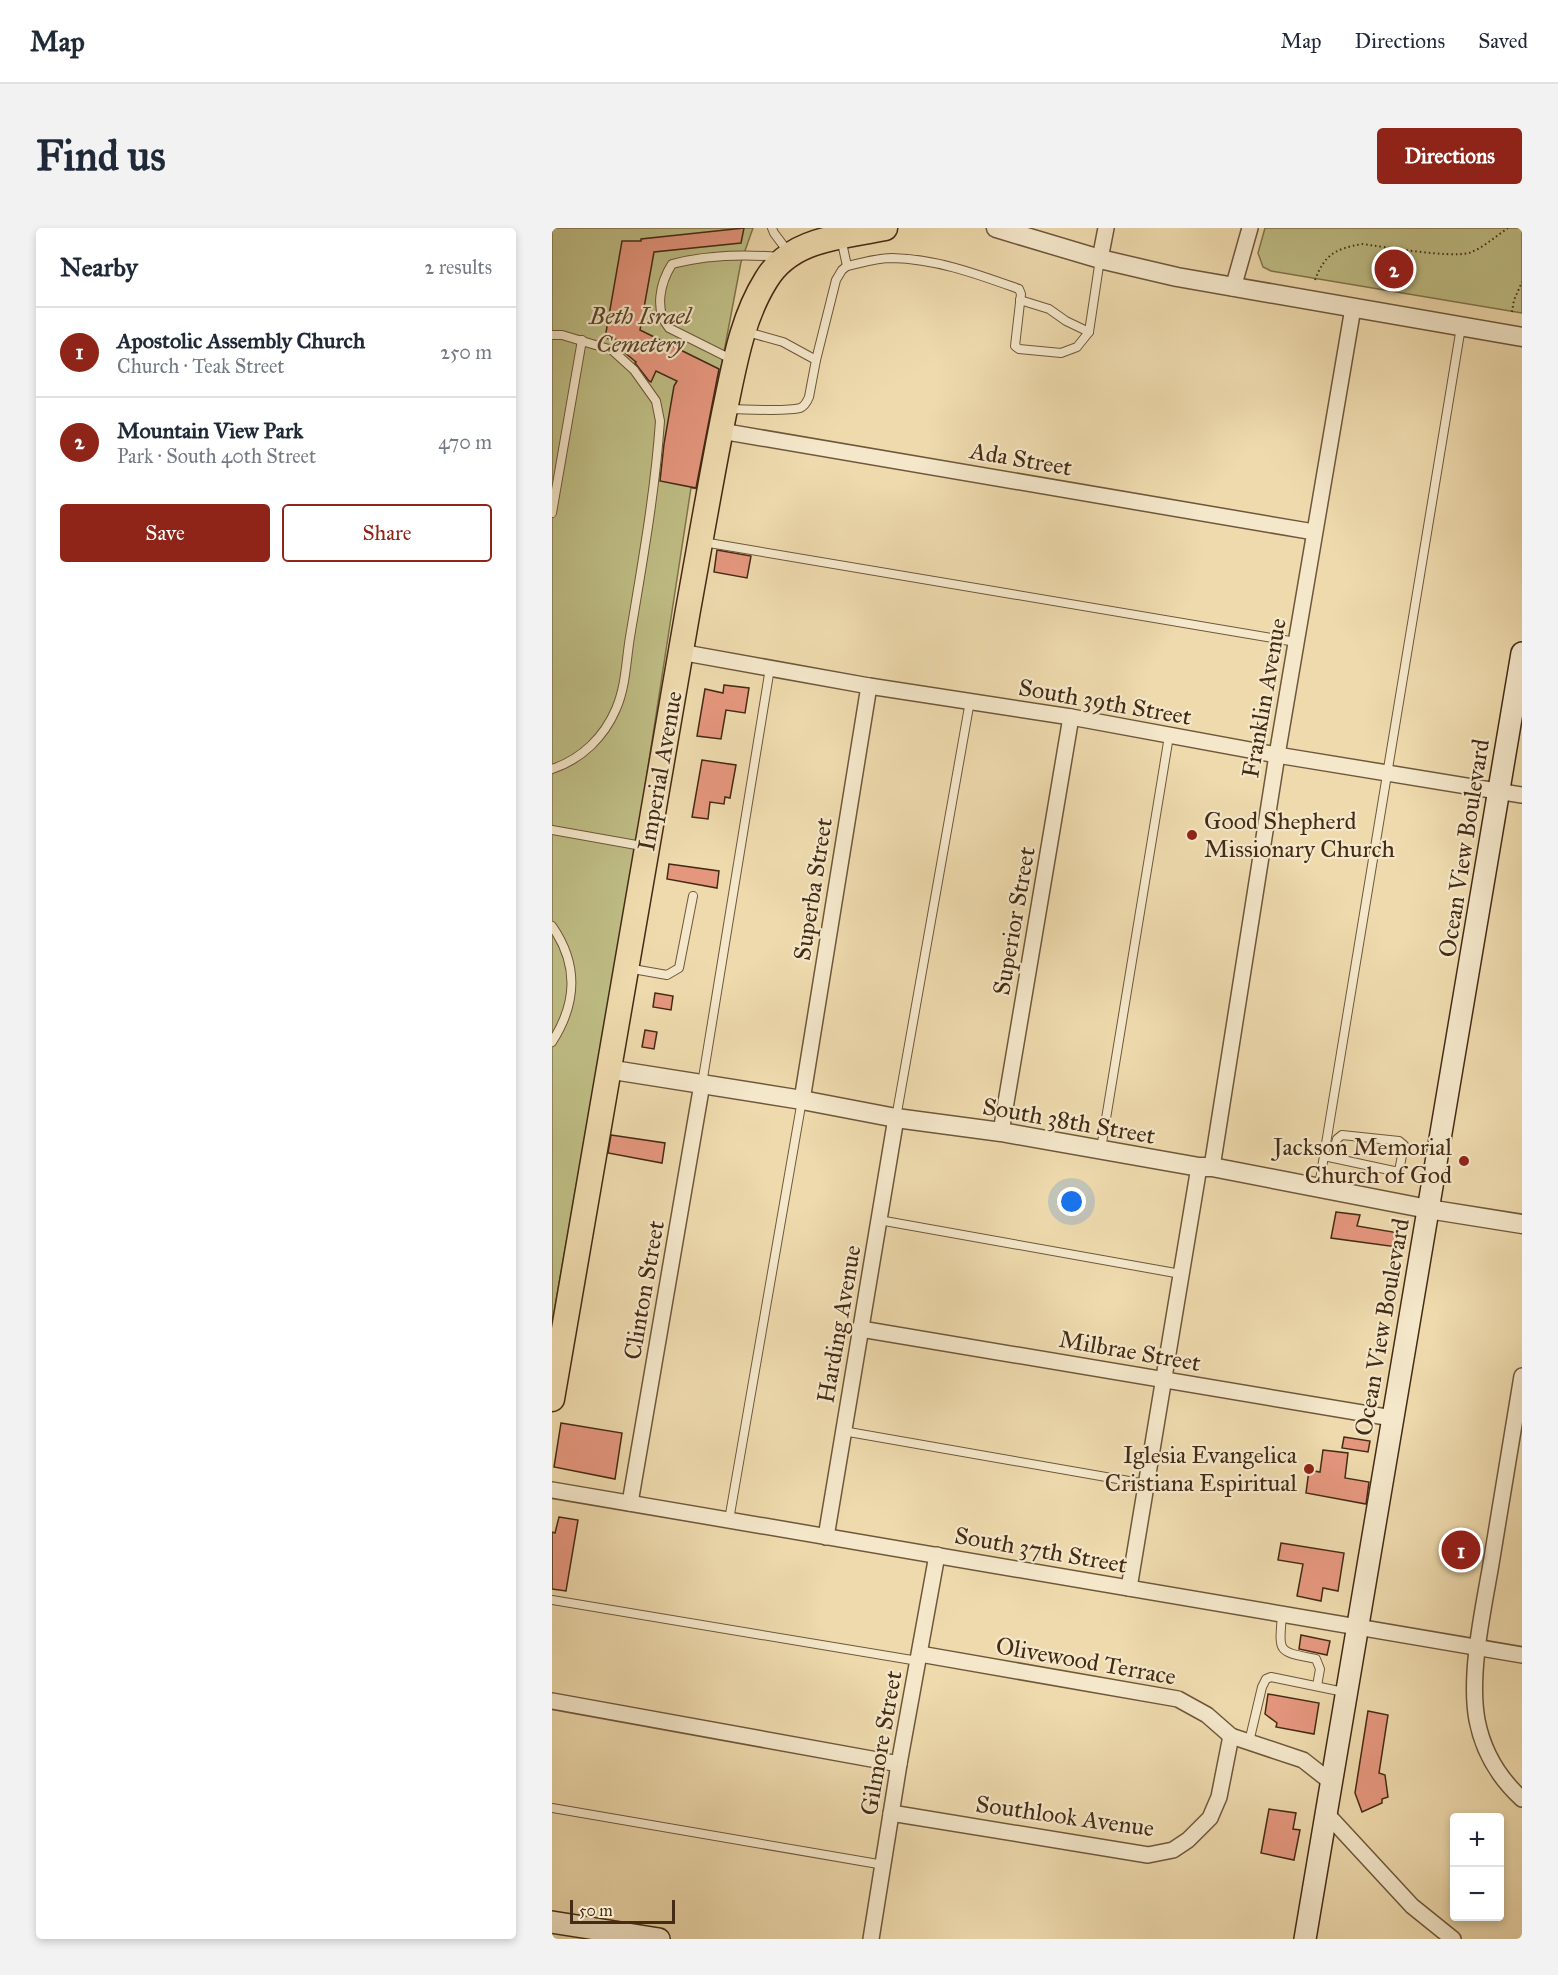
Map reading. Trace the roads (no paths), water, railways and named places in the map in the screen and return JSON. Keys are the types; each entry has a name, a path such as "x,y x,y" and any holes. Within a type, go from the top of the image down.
{"main road":[{"name":"Imperial Avenue","path":"552,1400 680,652 723,420 743,331 767,277 788,255 812,243 885,228"},
{"name":"Ocean View Boulevard","path":"1305,1939 1522,653"},
{"path":"552,1922 659,1939"}],"street":[{"path":"996,228 1100,259 1233,288 1522,337"},
{"path":"1100,259 1106,228"},
{"path":"1233,288 1250,228"},
{"name":"Franklin Avenue","path":"1129,1588 1181,1274 1206,1167 1353,308"},
{"name":"Ada Street","path":"723,420 1314,532"},
{"name":"South 39th Street","path":"680,652 869,686 1071,717 1277,755 1522,795"},
{"name":"Superba Street","path":"802,1100 869,686"},
{"name":"Superior Street","path":"1001,1132 1071,717"},
{"name":"South 38th Street","path":"607,1069 802,1100 896,1119 1001,1132 1522,1224"},
{"name":"Clinton Street","path":"630,1503 702,1084"},
{"name":"Harding Avenue","path":"826,1537 896,1119"},
{"name":"Milbrae Street","path":"861,1329 1392,1418"},
{"path":"1522,1376 1477,1648 1475,1704 1482,1737 1495,1767 1522,1799"},
{"name":"South 37th Street","path":"552,1490 1522,1655"},
{"name":"Gilmore Street","path":"872,1939 899,1764 937,1555"},
{"name":"Olivewood Terrace","path":"919,1658 1178,1699 1207,1715 1231,1736 1303,1760 1331,1782"},
{"path":"552,1701 899,1764"},
{"name":"Southlook Avenue","path":"891,1813 1148,1855 1173,1850 1188,1840 1210,1818 1219,1797 1231,1736"},
{"path":"1326,1813 1412,1906 1453,1939"}],"lane":[{"path":"772,228 788,255"},
{"path":"840,236 846,266"},
{"path":"736,361 669,328 662,320 660,305 665,275 672,264 687,260 752,254 788,255"},
{"path":"723,420 802,407 807,403 836,280 846,266 891,258 930,262 958,268 1018,289 1022,294 1015,346 1019,349 1061,353 1077,347 1089,332 1100,259"},
{"path":"1020,300 1049,309 1066,321 1089,332"},
{"path":"1319,1187 1328,1157 1386,773 1461,327"},
{"path":"743,331 783,342 816,360"},
{"path":"552,335 562,335 612,350 634,370 656,401 659,428 643,567 622,696 608,724 586,751 571,761 552,768"},
{"path":"552,513 582,340"},
{"path":"700,542 1296,642"},
{"path":"702,1084 770,668"},
{"path":"896,1119 970,701"},
{"path":"1101,1150 1169,736"},
{"path":"552,830 647,847"},
{"path":"626,967 667,975 679,968 693,896"},
{"path":"552,926 559,936 571,971 572,995 564,1024 552,1042"},
{"path":"729,1520 802,1100"},
{"path":"1342,1135 1399,1142 1404,1145 1399,1171 1328,1157 1337,1139 1342,1135"},
{"path":"879,1220 1181,1274"},
{"path":"843,1431 1146,1484"},
{"path":"552,1600 919,1658"},
{"path":"1282,1614 1281,1649 1286,1653 1316,1659 1320,1669 1317,1686"},
{"path":"1249,1742 1266,1679 1271,1677 1346,1692"},
{"path":"552,1808 884,1865"}],"place":[{"name":"Mountain View Park","path":"1394,269"},
{"name":"Good Shepherd Missionary Church","path":"1192,835"},
{"name":"Jackson Memorial Church of God","path":"1464,1161"},
{"name":"Iglesia Evangelica Cristiana Espiritual","path":"1309,1469"},
{"name":"Apostolic Assembly Church","path":"1461,1550"}],"park label":[{"name":"Beth Israel Cemetery","path":"640,330"}]}
